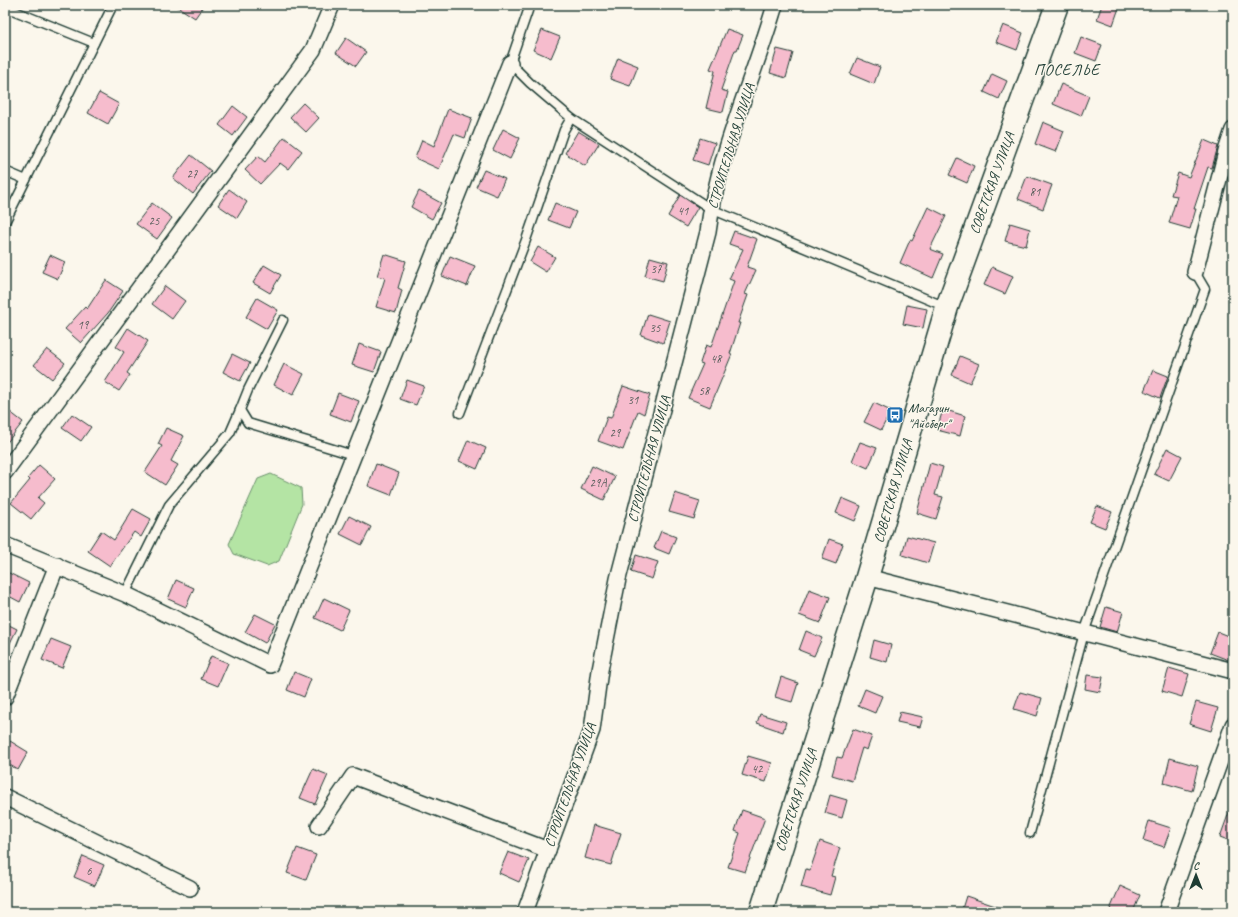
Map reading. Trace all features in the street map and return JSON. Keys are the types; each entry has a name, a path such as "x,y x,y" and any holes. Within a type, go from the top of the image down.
{"main road":[{"name":"СОВЕТСКАЯ УЛИЦА","path":"761,912 868,577 947,307 1057,5"}],"street":[{"path":"5,472 313,50 332,5"},
{"name":"СТРОИТЕЛЬНАЯ УЛИЦА","path":"525,912 592,730 600,670 618,579 708,232 711,209 730,138 775,5"},
{"path":"5,545 125,594 270,665 352,455 510,63"},
{"path":"1195,272 1233,130"},
{"path":"5,697 57,565"},
{"path":"868,577 1233,671"},
{"path":"1166,912 1233,725"},
{"path":"319,826 352,776 548,850"},
{"path":"5,797 190,888"}],"lane":[{"path":"5,222 113,5"},
{"path":"530,5 510,63 530,83 570,118 711,209 947,307"},
{"path":"5,7 94,43"},
{"path":"460,413 526,240 564,130 570,118"},
{"path":"5,171 26,180"},
{"path":"1030,833 1084,633 1205,289 1195,272"},
{"path":"125,594 169,504 230,434 248,390 283,320"},
{"path":"240,410 248,423 352,455"}],"green space":[{"path":"271,474 301,488 302,504 279,561 267,566 234,554 229,544 258,479"}],"building":[{"path":"175,5 204,5 195,18"},
{"path":"1102,5 1120,5 1113,25 1097,19"},
{"path":"1003,25 1023,33 1017,50 996,42"},
{"path":"727,29 743,35 737,50 735,50 721,90 728,92 723,112 706,108 715,71 710,69"},
{"path":"542,30 560,37 551,58 533,50"},
{"path":"1081,37 1102,45 1096,61 1075,53"},
{"path":"346,38 366,52 356,66 336,53"},
{"path":"777,49 793,53 786,78 770,73"},
{"path":"618,58 638,66 630,86 610,79"},
{"path":"857,58 880,67 874,84 850,74"},
{"path":"992,74 1007,81 999,99 984,92"},
{"path":"1061,84 1089,96 1081,116 1053,104"},
{"path":"99,93 119,104 108,124 88,113"},
{"path":"303,103 319,118 306,132 290,117"},
{"path":"233,106 247,117 233,136 219,125"},
{"path":"448,109 472,118 465,138 454,134 439,169 415,158 422,140 434,146"},
{"path":"1043,122 1064,131 1056,152 1035,144"},
{"path":"503,129 520,138 510,159 493,150"},
{"path":"578,131 599,144 585,166 565,153"},
{"path":"284,137 302,151 288,169 280,163 260,184 245,170 258,156 265,162"},
{"path":"700,138 715,143 708,165 693,160"},
{"path":"1204,140 1218,146 1212,168 1208,167 1194,209 1196,209 1190,229 1169,223 1177,196 1171,195 1178,173 1189,177"},
{"path":"191,155 211,171 193,194 173,178"},
{"path":"957,158 974,166 967,183 949,175"},
{"path":"484,170 505,179 497,196 476,187"},
{"path":"1027,176 1052,185 1043,209 1018,199"},
{"path":"229,189 247,202 237,218 218,205"},
{"path":"419,191 441,203 432,219 411,207"},
{"path":"680,195 698,207 686,227 668,216"},
{"path":"152,203 172,218 157,239 136,224"},
{"path":"555,203 576,212 569,228 548,220"},
{"path":"928,207 946,216 930,249 943,254 933,278 900,263 910,240 912,241"},
{"path":"1010,223 1030,229 1026,246 1005,241"},
{"path":"734,231 757,239 747,267 756,270 745,294 748,295 738,323 740,323 730,354 732,354 710,407 688,398 703,364 700,363 706,345 711,347 734,281 729,279 743,249 729,244"},
{"path":"538,247 555,257 546,272 530,262"},
{"path":"384,254 406,261 398,288 402,290 396,313 376,307 385,278 377,276"},
{"path":"50,255 65,262 58,279 42,272"},
{"path":"450,256 475,266 467,286 442,276"},
{"path":"650,257 668,262 663,281 645,276"},
{"path":"264,265 281,275 270,293 253,283"},
{"path":"992,267 1013,276 1005,294 984,285"},
{"path":"106,280 123,291 108,313 81,343 65,329 85,307 87,309"},
{"path":"165,286 185,301 172,319 152,304"},
{"path":"257,298 278,310 267,329 246,317"},
{"path":"907,305 927,309 923,328 903,324"},
{"path":"648,314 670,321 663,343 641,335"},
{"path":"128,328 148,341 127,373 130,375 119,391 105,382 124,352 116,347"},
{"path":"359,344 381,352 374,372 352,365"},
{"path":"47,349 65,363 52,379 34,365"},
{"path":"232,354 250,363 240,381 223,372"},
{"path":"960,356 979,364 970,383 952,375"},
{"path":"284,364 304,374 293,395 274,385"},
{"path":"1153,370 1168,376 1160,398 1144,391"},
{"path":"407,380 424,386 416,405 400,399"},
{"path":"623,386 650,395 644,414 638,411 623,450 598,441 607,417 611,418"},
{"path":"338,393 359,401 351,422 330,414"},
{"path":"874,403 891,411 881,430 864,422"},
{"path":"5,408 23,422 5,445"},
{"path":"943,409 965,416 960,436 937,430"},
{"path":"72,414 91,427 81,441 62,428"},
{"path":"166,428 184,436 171,461 178,465 165,485 145,472 162,446 158,444"},
{"path":"468,440 486,448 477,469 459,461"},
{"path":"860,442 877,448 868,468 852,461"},
{"path":"1167,448 1182,456 1169,481 1154,474"},
{"path":"930,463 943,467 935,495 943,497 936,519 917,513"},
{"path":"376,464 399,473 391,495 368,486"},
{"path":"39,465 55,479 38,498 44,503 31,519 11,503 30,480 28,478"},
{"path":"592,466 615,477 604,500 581,489"},
{"path":"675,493 700,501 694,519 669,512"},
{"path":"842,498 861,506 855,521 836,513"},
{"path":"1097,506 1112,512 1105,528 1090,522"},
{"path":"133,509 151,519 141,537 134,532 110,566 88,551 101,531 114,540"},
{"path":"349,516 371,527 362,545 340,534"},
{"path":"661,531 676,537 669,554 654,548"},
{"path":"907,536 934,543 928,563 902,555"},
{"path":"829,539 843,544 836,564 822,559"},
{"path":"636,555 658,562 652,579 631,572"},
{"path":"5,571 29,583 20,602 5,594"},
{"path":"176,580 194,588 186,607 168,599"},
{"path":"809,589 830,597 820,623 799,615"},
{"path":"324,598 349,610 340,630 315,618"},
{"path":"1106,607 1123,612 1117,632 1100,627"},
{"path":"255,614 275,624 265,643 245,632"},
{"path":"5,623 17,629 5,653"},
{"path":"806,631 822,638 814,656 799,650"},
{"path":"1218,632 1233,638 1233,655 1231,661 1210,653"},
{"path":"51,639 71,647 62,668 42,660"},
{"path":"874,640 891,645 887,662 870,657"},
{"path":"211,656 228,663 218,686 201,679"},
{"path":"1169,668 1189,674 1182,697 1162,691"},
{"path":"294,672 311,679 304,697 287,690"},
{"path":"1087,675 1103,677 1100,692 1085,689"},
{"path":"781,677 798,683 792,702 775,697"},
{"path":"865,689 882,696 875,713 858,706"},
{"path":"1020,692 1042,698 1037,716 1014,709"},
{"path":"1196,702 1218,708 1211,731 1189,724"},
{"path":"900,712 923,717 920,727 897,722"},
{"path":"760,714 786,722 783,732 757,723"},
{"path":"853,729 872,736 867,750 862,748 852,781 832,775 837,757 842,758"},
{"path":"10,741 28,752 18,770 5,762 5,750"},
{"path":"748,756 772,763 766,782 742,775"},
{"path":"1170,758 1198,766 1192,791 1164,783"},
{"path":"313,769 328,775 315,804 300,798"},
{"path":"830,795 847,800 842,818 825,813"},
{"path":"1232,804 1233,805 1233,842 1220,837"},
{"path":"742,810 765,818 745,872 728,867 740,833 735,831"},
{"path":"1149,821 1171,828 1164,847 1143,840"},
{"path":"594,825 621,833 611,865 585,858"},
{"path":"820,841 840,848 831,876 835,877 830,895 801,887 806,869 810,870"},
{"path":"297,848 316,855 306,880 287,873"},
{"path":"508,852 529,860 519,882 499,873"},
{"path":"83,856 104,865 95,886 74,877"},
{"path":"1120,886 1140,895 1133,912 1109,912"},
{"path":"966,896 1007,910 1007,912 961,912"}],"place":[{"name":"Магазин \"Айсберг\"","path":"895,415"}],"district":[{"name":"ПОСЕЛЬЕ","path":"1067,70"}]}
